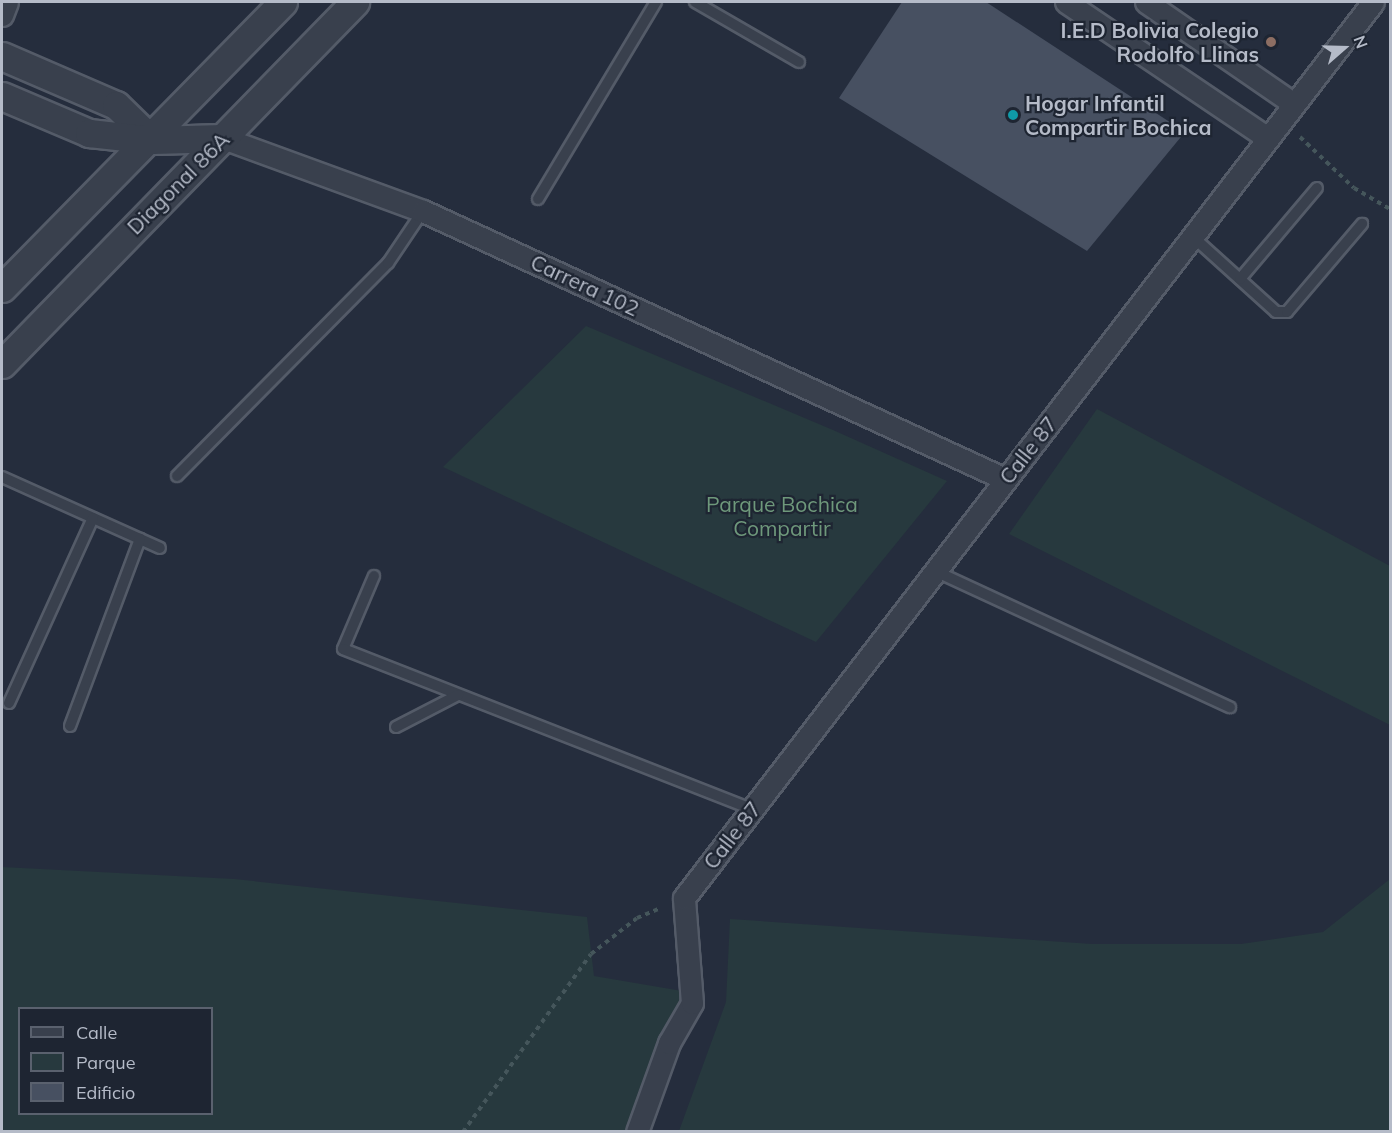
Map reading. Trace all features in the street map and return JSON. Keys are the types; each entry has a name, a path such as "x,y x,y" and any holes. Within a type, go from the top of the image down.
{"street":[{"path":"2,15 8,2"},
{"path":"2,288 152,140 283,2"},
{"name":"Diagonal 86A","path":"2,364 355,2"},
{"path":"1066,2 1268,138"},
{"path":"1146,2 1288,112"},
{"name":"Calle 87","path":"684,898 1373,2"},
{"path":"2,56 116,105 152,140"},
{"name":"Carrera 102","path":"2,96 89,133 152,140 223,138 423,211 1005,479"},
{"path":"637,1131 669,1043 692,1003 684,898"}],"lane":[{"path":"538,199 656,2"},
{"path":"695,2 799,62"},
{"path":"1240,279 1317,188"},
{"path":"177,476 388,263 423,211"},
{"path":"1192,236 1276,312 1287,312 1362,225"},
{"path":"2,477 160,548"},
{"path":"9,703 93,518"},
{"path":"70,726 140,539"},
{"path":"935,571 1230,707"},
{"path":"374,576 343,649 752,809"},
{"path":"396,727 458,695"}],"path":[{"path":"1288,112 1354,188 1390,209"},
{"path":"463,1131 591,954 637,918 684,898"}],"green space":[{"name":"Parque Bochica Compartir","path":"586,326 833,430 947,481 816,642 443,467"},
{"path":"1097,409 1390,566 1390,725 1009,534"},
{"path":"2,867 234,879 587,917 594,976 688,992 631,1131 2,1131"},
{"path":"1390,879 1390,1131 679,1131 726,1002 730,919 1092,944 1241,944 1323,932"}],"building":[{"name":"Hogar Infantil Compartir Bochica","path":"902,2 986,2 1185,132 1087,251 839,98"}],"place":[{"name":"I.E.D Bolivia Colegio Rodolfo Llinas","path":"1271,42"},
{"name":"Hogar Infantil Compartir Bochica","path":"1013,115"}]}
